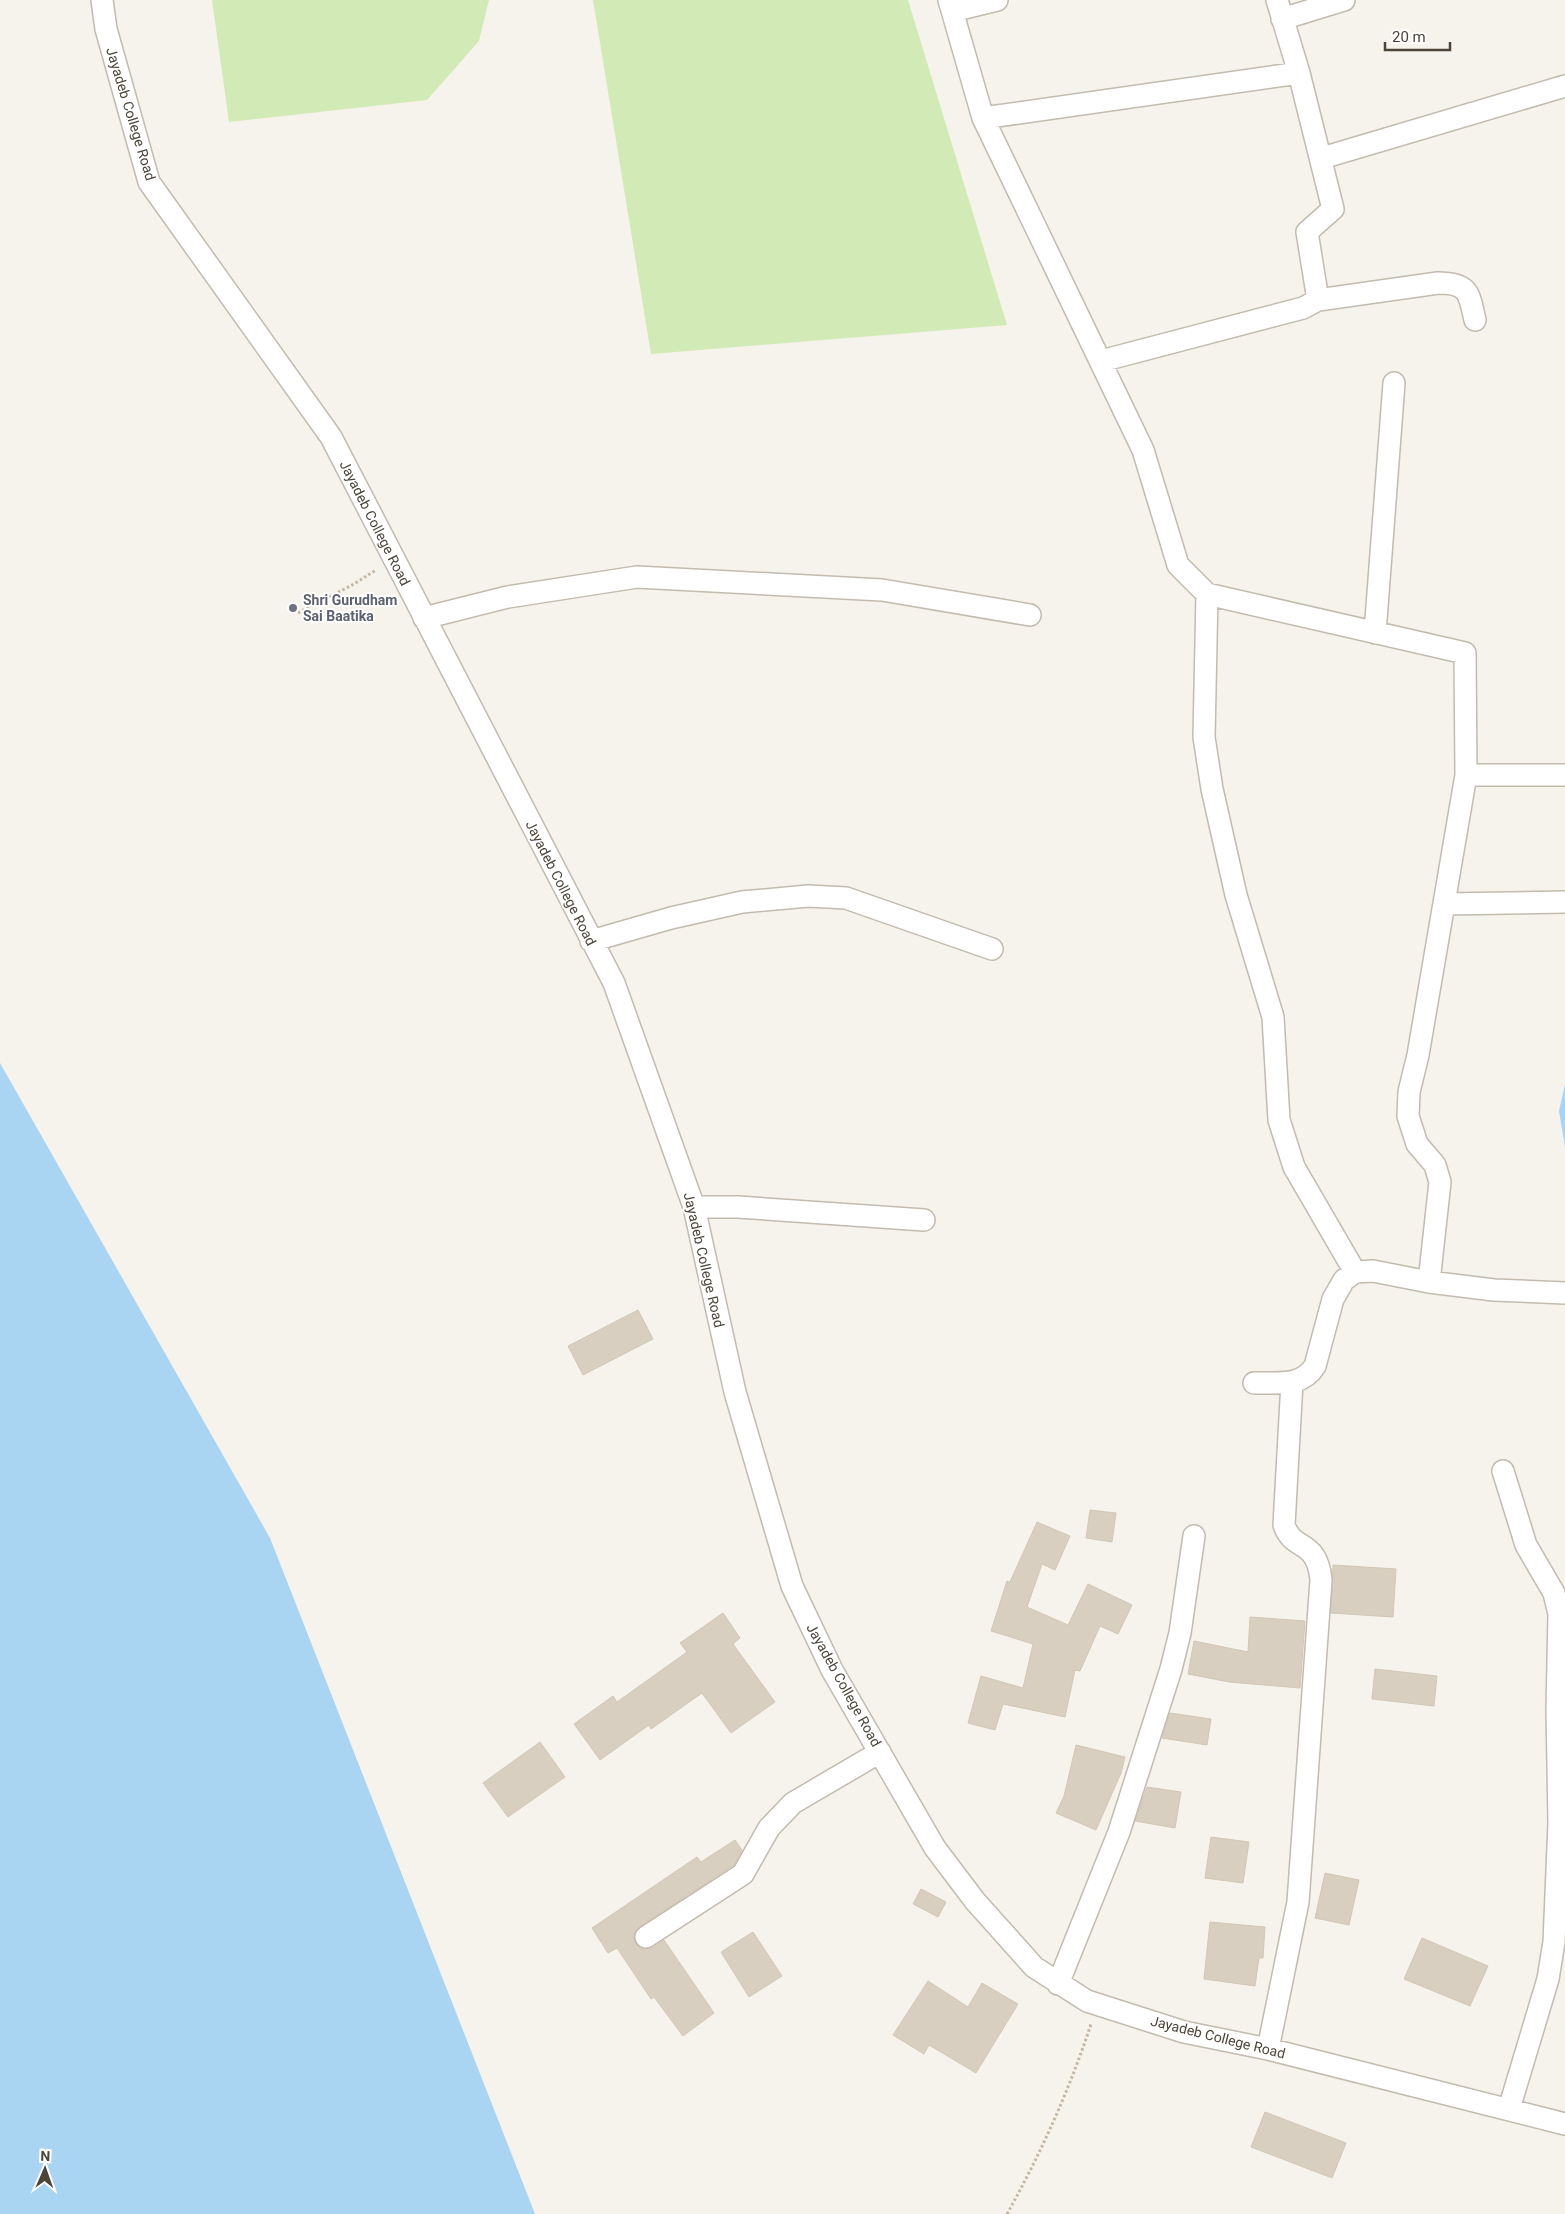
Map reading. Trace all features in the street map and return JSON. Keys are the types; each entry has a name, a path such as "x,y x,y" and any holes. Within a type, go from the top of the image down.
{"street":[{"name":"Jayadeb College Road","path":"102,0 106,29 149,182 331,438 614,983 694,1207 735,1392 792,1586 832,1670 935,1848 975,1901 1034,1967 1058,1984 1097,2004 1184,2032 1268,2049 1565,2124"},
{"path":"997,0 951,6 982,118 1144,450 1178,565 1207,594 1465,653 1466,774 1418,1055 1409,1092 1408,1116 1417,1144 1435,1165 1440,1182 1429,1282"},
{"path":"1318,300 1307,232 1333,209 1322,158 1280,10 1344,0"},
{"path":"982,118 1299,73"},
{"path":"1322,158 1565,86"},
{"path":"1101,361 1303,308 1318,300 1438,283 1454,283 1464,287 1469,295 1475,320"},
{"path":"1376,632 1394,383"},
{"path":"424,618 508,597 637,577 882,590 1030,615"},
{"path":"1207,594 1204,737 1212,789 1236,895 1273,1017 1280,1120 1294,1167 1355,1272"},
{"path":"1466,774 1565,775"},
{"path":"591,940 671,918 742,902 808,896 846,898 992,949"},
{"path":"1444,904 1565,902"},
{"path":"694,1207 738,1207 924,1220"},
{"path":"1254,1383 1292,1382 1309,1376 1315,1366 1333,1299 1344,1280 1355,1272 1373,1271 1429,1282 1494,1290 1565,1293"},
{"path":"1268,2049 1298,1902 1322,1580 1316,1556 1310,1549 1291,1538 1284,1525 1292,1382"},
{"path":"1503,1471 1526,1545 1554,1593 1559,1614 1557,1710 1560,1823 1554,1942 1548,1979 1509,2109"},
{"path":"1058,1984 1119,1832 1172,1669 1180,1633 1194,1536"},
{"path":"646,1937 743,1874 768,1828 793,1803 880,1752"}],"path":[{"path":"298,613 354,584 393,558"},
{"path":"1006,2214 1041,2151 1053,2125 1075,2072 1097,2004"}],"green space":[{"path":"212,0 489,0 479,41 427,100 229,122"},
{"path":"593,0 908,0 1007,325 651,354"}],"water":[{"path":"0,1063 270,1538 535,2214 0,2214"},
{"path":"1565,1084 1565,1147 1559,1111"}],"building":[{"path":"638,1310 653,1339 583,1375 568,1346"},
{"path":"1090,1510 1116,1513 1112,1542 1086,1538"},
{"path":"1037,1522 1070,1536 1055,1570 1042,1564 1027,1607 1068,1625 1088,1584 1132,1605 1118,1634 1100,1626 1080,1671 1075,1670 1065,1717 1003,1704 995,1730 968,1723 981,1676 1023,1688 1033,1644 991,1631 1007,1581 1010,1582"},
{"path":"1333,1565 1396,1569 1393,1617 1331,1613"},
{"path":"723,1613 740,1638 733,1644 775,1702 731,1733 702,1693 651,1729 649,1725 600,1760 574,1724 613,1696 617,1702 687,1652 680,1643"},
{"path":"1250,1617 1305,1621 1300,1688 1229,1682 1188,1674 1194,1641 1248,1652"},
{"path":"1375,1669 1437,1676 1434,1706 1372,1699"},
{"path":"1170,1713 1211,1719 1207,1745 1162,1738"},
{"path":"540,1742 565,1777 508,1817 483,1783"},
{"path":"1076,1745 1125,1757 1121,1773 1096,1830 1056,1813 1064,1796"},
{"path":"1147,1787 1181,1792 1175,1828 1135,1821"},
{"path":"1211,1837 1249,1842 1243,1883 1205,1878"},
{"path":"735,1840 742,1850 734,1865 639,1927 635,1932 635,1943 641,1948 652,1948 664,1940 714,2013 683,2036 654,1997 651,1999 617,1948 608,1953 592,1928 697,1857 701,1862"},
{"path":"1325,1873 1359,1880 1349,1925 1315,1918"},
{"path":"921,1889 946,1902 938,1917 913,1904"},
{"path":"1210,1922 1265,1927 1263,1958 1259,1958 1255,1986 1204,1979"},
{"path":"753,1932 782,1976 749,1997 721,1952"},
{"path":"1422,1938 1488,1966 1470,2006 1404,1979"},
{"path":"928,1981 968,2007 982,1983 1018,2004 976,2073 929,2045 924,2054 893,2035"},
{"path":"1265,2112 1346,2143 1332,2178 1251,2147"}],"place":[{"name":"Shri Gurudham Sai Baatika","path":"293,608"}]}
